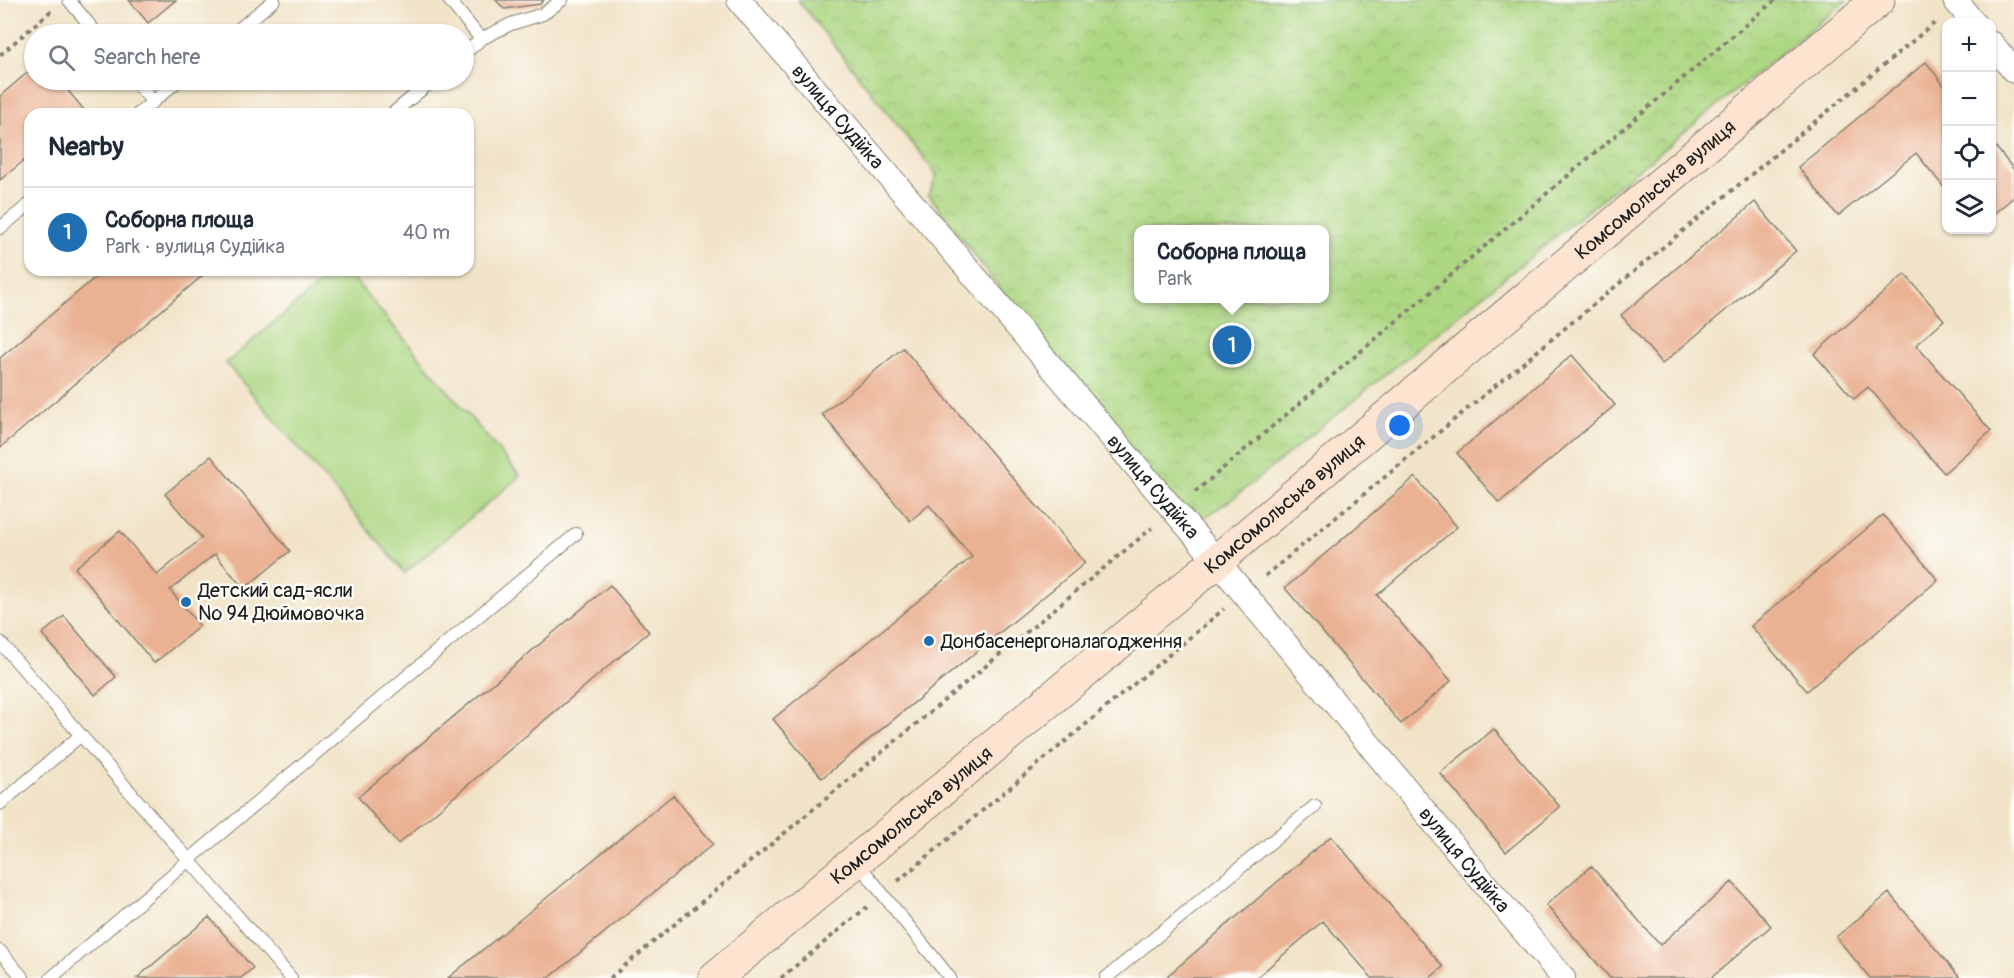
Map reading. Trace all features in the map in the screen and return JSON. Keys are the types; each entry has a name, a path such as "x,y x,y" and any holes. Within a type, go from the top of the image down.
{"street":[{"name":"вулиця Судійка","path":"739,0 1244,593 1563,978"},
{"name":"Комсомольська вулиця","path":"715,978 1217,561 1878,0"},
{"path":"1957,2 1971,18"},
{"path":"1996,49 2014,71"}],"lane":[{"path":"69,0 89,24"},
{"path":"245,24 274,0"},
{"path":"449,0 469,24"},
{"path":"474,45 481,39 511,24 543,14 562,0"},
{"path":"474,30 481,39"},
{"path":"143,90 153,102"},
{"path":"146,108 167,90"},
{"path":"399,108 421,90"},
{"path":"0,228 24,209"},
{"path":"51,978 576,534"},
{"path":"0,642 291,978"},
{"path":"0,804 80,736"},
{"path":"1106,978 1315,806"},
{"path":"856,861 950,978"},
{"path":"0,951 22,978"}],"path":[{"path":"781,978 1957,2"},
{"path":"36,24 56,7"},
{"path":"0,55 24,34"}],"green space":[{"path":"798,0 1847,0 1235,497 1204,518 1188,517 1156,495 929,195 937,175"},
{"path":"329,276 351,276 520,476 405,573 226,363"}],"building":[{"path":"129,0 176,0 148,23"},
{"path":"496,0 544,0 540,4 504,9"},
{"path":"1926,62 1942,83 1942,185 1916,153 1838,216 1798,167"},
{"path":"24,76 24,90 67,90 82,108 24,108 24,161 0,180 0,96"},
{"path":"1996,147 2014,170 2014,197 1996,212"},
{"path":"1755,202 1796,251 1662,364 1621,315"},
{"path":"1905,274 1944,320 1916,345 1991,431 1944,473 1868,387 1854,399 1814,354"},
{"path":"97,276 202,276 0,448 0,358"},
{"path":"903,348 1085,563 822,778 773,719 972,557 929,505 910,521 822,414"},
{"path":"1572,355 1615,405 1499,503 1457,453"},
{"path":"211,456 290,551 244,589 215,554 170,590 200,626 154,663 75,568 120,531 157,575 202,538 165,494"},
{"path":"1415,477 1457,527 1377,595 1451,681 1401,724 1285,588"},
{"path":"1883,515 1938,580 1807,691 1751,626"},
{"path":"610,585 649,632 398,844 358,797"},
{"path":"64,616 116,677 95,695 42,634"},
{"path":"1494,729 1560,807 1506,852 1440,773"},
{"path":"673,795 713,844 549,978 448,978"},
{"path":"1331,836 1443,967 1430,978 1372,978 1323,921 1256,978 1165,978"},
{"path":"1591,866 1660,945 1732,882 1771,926 1711,978 1610,978 1546,905"},
{"path":"1889,893 1960,978 1870,978 1836,937"},
{"path":"209,917 253,968 241,978 137,978"}],"place":[{"name":"Соборна площа","path":"1232,345"},
{"name":"Детский сад-ясли № 94 Дюймовочка","path":"186,602"},
{"name":"Донбасенергоналагодження","path":"929,641"}]}
